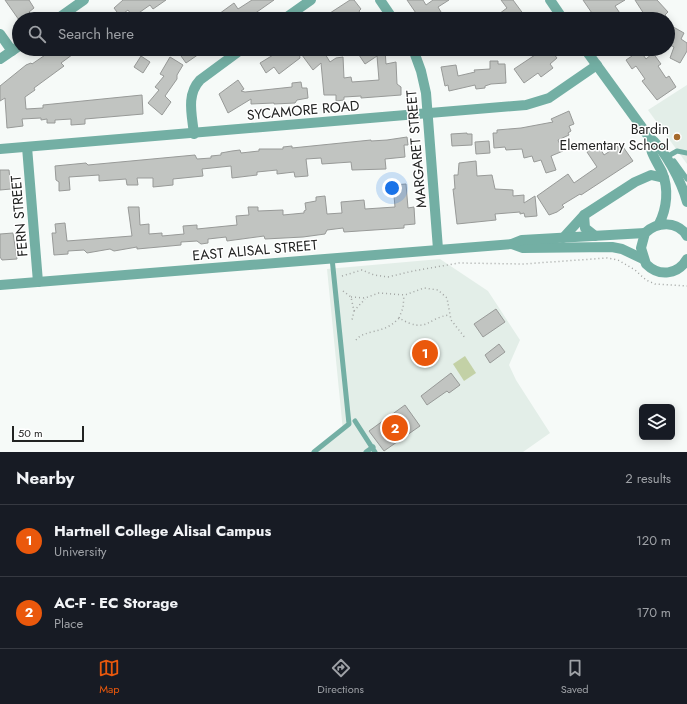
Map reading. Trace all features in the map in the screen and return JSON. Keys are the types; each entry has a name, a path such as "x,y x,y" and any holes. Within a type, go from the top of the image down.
{"street":[{"path":"67,12 84,0"},
{"path":"294,12 311,0"},
{"path":"380,0 388,12"},
{"path":"550,0 558,12"},
{"path":"0,34 12,44"},
{"path":"0,59 12,51"},
{"path":"194,134 191,98 195,86 200,80 233,56"},
{"name":"MARGARET STREET","path":"415,56 424,80 438,249"},
{"path":"590,56 649,137 658,145 680,184 687,202"},
{"name":"SYCAMORE ROAD","path":"0,149 427,114 534,103 556,94 597,65"},
{"path":"643,259 641,242 645,233 659,224 667,194 664,178 649,147 649,137"},
{"name":"FERN STREET","path":"27,147 38,282"},
{"path":"563,238 584,215 644,177 652,175 664,178"},
{"path":"584,215 585,228 595,236"},
{"path":"659,224 677,227 687,231"},
{"name":"EAST ALISAL STREET","path":"0,285 512,244 522,240 645,233"},
{"name":"EAST ALISAL STREET","path":"512,244 522,248 612,247 631,252 643,259 649,267 661,273 673,272 687,274"},
{"path":"673,272 683,265 687,259"}],"lane":[{"path":"658,145 664,148 670,155 687,179"},
{"path":"670,155 677,151 687,153"},
{"path":"314,452 349,424 332,258"},
{"path":"355,421 374,450 366,452"}],"path":[{"path":"334,278 362,270 388,277 459,263 523,264 607,258 618,260 635,270 646,280 655,284 687,286"},
{"path":"335,288 351,297 365,298 379,293 404,295 414,293 424,288 438,290 448,298 450,315 453,323 466,339"},
{"path":"356,340 362,335 388,328 399,318 403,308 404,295"},
{"path":"351,297 354,311 352,320"},
{"path":"354,311 365,298"},
{"path":"399,318 413,325 426,325 440,317 450,315"}],"shaded area":[{"name":"Bardin Elementary School","path":"687,85 687,164 648,110"},
{"path":"440,259 488,291 520,340 509,365 516,380 550,433 523,452 313,452 343,431 327,269"}],"green space":[{"path":"465,356 476,373 464,381 453,364"}],"building":[{"path":"5,0 29,0 34,8 29,12 13,12"},
{"path":"123,0 166,0 153,9 150,5 140,12 129,12 128,10 125,12 117,12 114,8"},
{"path":"252,0 274,0 257,12 222,12 234,3 238,9"},
{"path":"350,0 354,0 361,9 360,12 332,12"},
{"path":"407,0 423,0 426,5 433,0 449,0 438,7 441,12 415,12"},
{"path":"501,0 513,0 522,12 502,12 507,8"},
{"path":"583,0 625,0 615,6 619,12 591,12"},
{"path":"635,0 657,0 668,12 643,12"},
{"path":"675,28 684,33 681,39 687,43 687,51 680,63 670,58 671,56 675,56"},
{"path":"44,56 70,56 61,63 64,66 34,88 35,90 25,97 26,109 43,108 43,105 142,95 143,114 85,119 85,124 71,125 71,119 55,120 55,123 47,123 47,119 41,120 41,118 22,119 23,126 7,128 5,98 0,101 0,86 26,65 32,64"},
{"path":"141,56 150,62 143,73 134,67"},
{"path":"181,56 196,56 186,63"},
{"path":"272,56 300,56 300,58 279,74 274,67 266,73 260,63"},
{"path":"303,56 326,56 330,62 336,58 343,57 344,78 351,77 352,82 379,80 377,56 385,56 386,64 396,62 397,84 401,87 401,95 361,98 361,96 344,97 344,100 336,101 336,95 324,95 321,63 313,70"},
{"path":"360,56 377,56 365,64"},
{"path":"534,56 555,56 557,58 550,64 553,68 541,77 538,73 524,83 514,69"},
{"path":"632,56 644,56 646,59 650,56 655,56 661,64 658,66 666,78 669,76 676,87 657,100 642,81 645,79 636,66 632,69 626,60"},
{"path":"170,57 183,65 177,75 177,79 165,96 171,102 162,115 148,103 159,90 155,87 164,76 160,74"},
{"path":"490,61 498,61 498,64 505,64 506,83 491,84 485,86 485,88 476,89 475,85 449,91 448,85 445,86 441,67 456,65 458,76 475,72 474,70 490,69"},
{"path":"238,80 244,89 241,91 245,92 292,87 292,83 301,82 302,88 307,88 308,98 297,100 295,103 274,104 251,104 251,99 228,113 219,94"},
{"path":"569,111 574,124 569,126 571,131 568,133 569,135 558,140 563,151 551,156 556,170 546,173 541,160 534,162 532,156 524,158 522,149 506,150 505,147 494,148 493,133 497,133 497,130 521,128 553,122 551,119"},
{"path":"451,134 472,134 472,145 452,146"},
{"path":"407,137 408,145 404,145 405,157 385,159 386,169 352,170 351,162 322,164 321,158 306,159 308,176 295,177 294,172 277,174 277,170 257,172 257,175 232,178 231,166 202,169 203,176 173,179 173,185 153,187 153,178 137,178 138,185 127,185 126,179 99,181 99,175 69,177 70,190 59,191 59,182 56,180 55,166 86,163 88,165 195,155 197,159 211,158 211,156 221,155 221,153 240,150 241,153 259,151 259,149 283,149 283,147 292,146 292,148"},
{"path":"489,141 490,153 476,154 475,142"},
{"path":"621,144 633,161 581,195 580,194 562,205 564,207 557,212 549,215 537,196 568,174 574,183 597,167 587,152 598,145 604,155"},
{"path":"476,161 477,176 492,175 495,189 513,190 513,196 524,195 524,203 535,196 537,216 525,217 524,213 520,214 520,212 495,214 496,220 457,224 453,189 455,189 454,175 458,175 459,163"},
{"path":"0,170 9,170 11,189 0,190"},
{"path":"406,184 408,208 414,207 415,224 404,225 404,228 344,232 343,228 327,230 325,234 303,237 265,239 264,236 227,241 226,237 208,239 208,243 201,244 197,241 181,242 181,245 137,249 137,247 114,251 110,249 87,253 84,250 68,251 68,254 54,255 52,233 56,233 55,224 65,223 67,241 132,236 128,207 139,207 140,225 149,224 149,234 162,233 162,236 184,234 183,226 197,225 197,229 237,225 236,216 249,215 248,207 258,207 258,211 283,210 283,215 304,213 306,210 305,203 316,201 316,197 325,196 327,214 342,213 341,202 364,200 365,209 395,207 393,185"},
{"path":"13,233 17,259 2,260 0,257 0,234"},
{"path":"496,309 505,322 483,337 474,324"},
{"path":"499,344 505,352 490,363 485,355"},
{"path":"451,373 460,385 449,393 447,391 427,405 421,396"},
{"path":"405,405 420,426 384,451 369,431"}],"place":[{"name":"Bardin Elementary School","path":"677,137"},
{"name":"Hartnell College Alisal Campus","path":"425,353"},
{"name":"AC-F - EC Storage","path":"395,428"}]}
